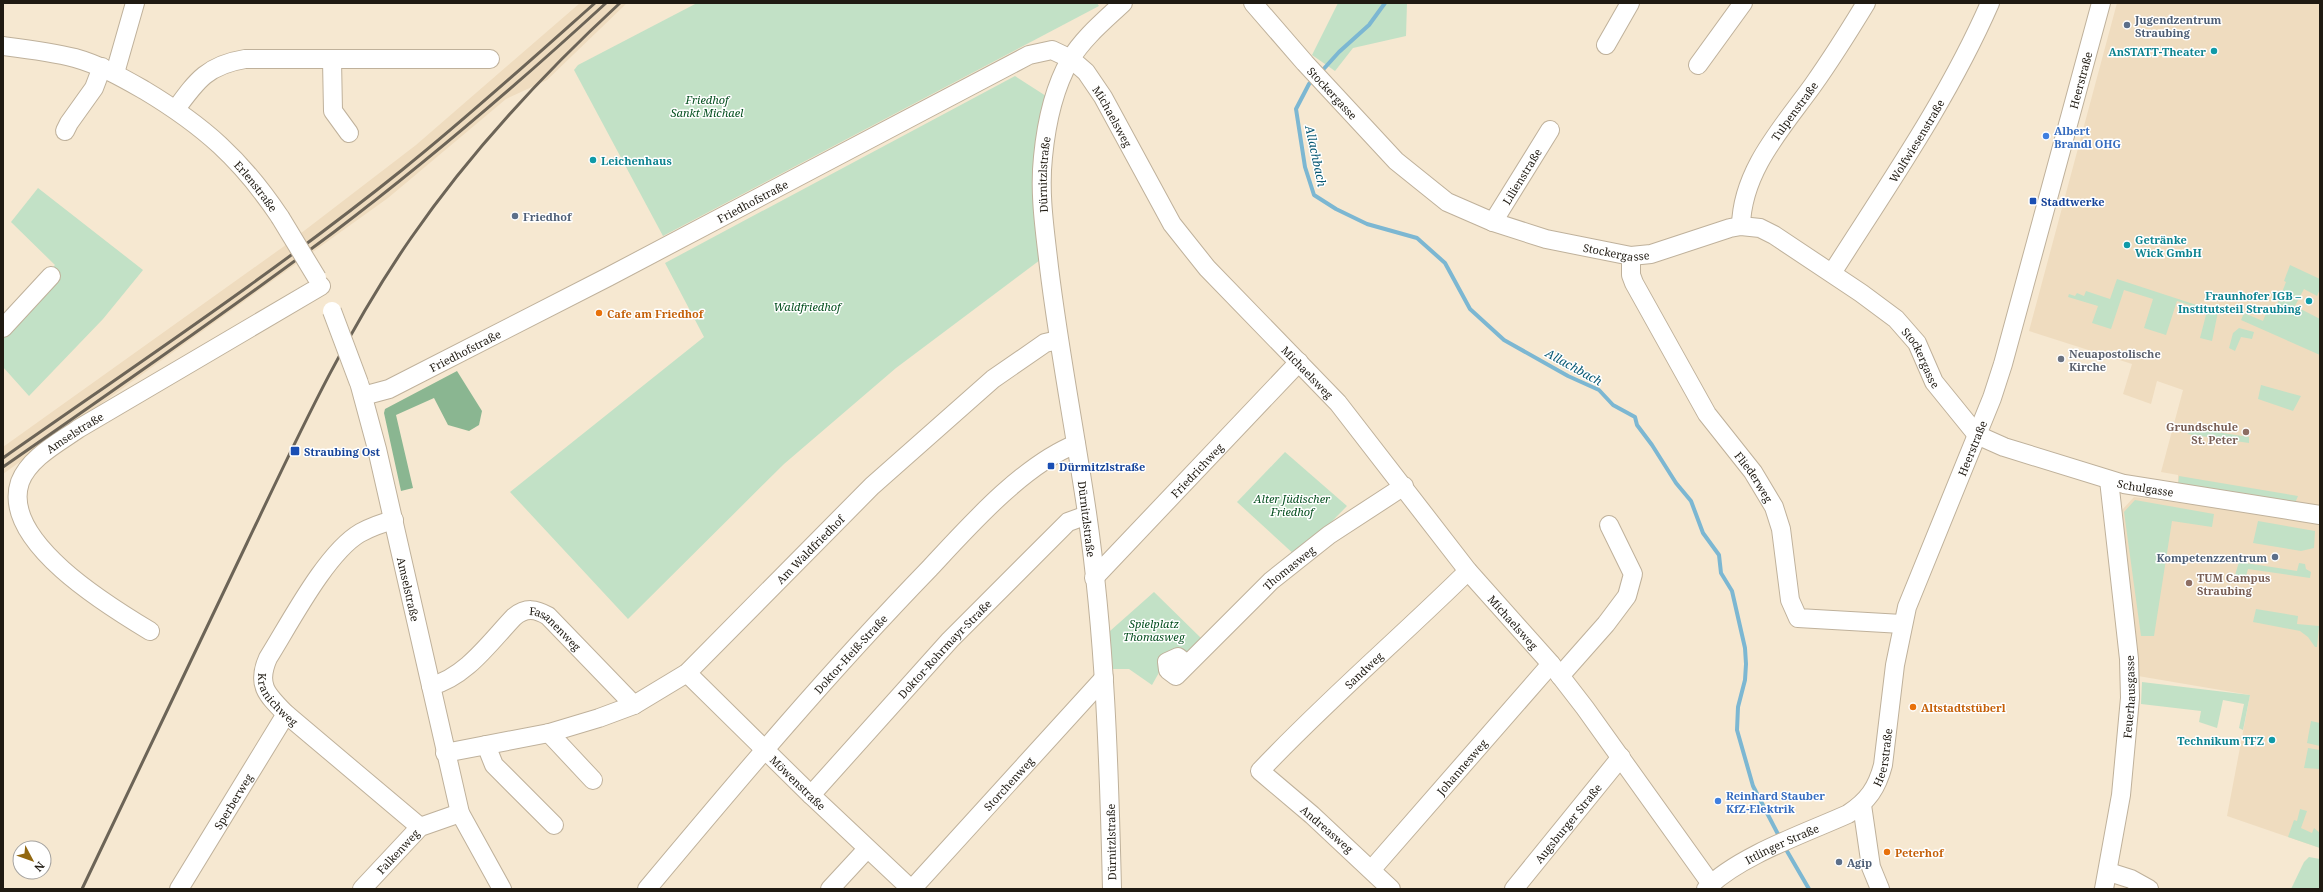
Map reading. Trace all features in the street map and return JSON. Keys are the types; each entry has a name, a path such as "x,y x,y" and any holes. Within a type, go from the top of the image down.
{"street":[{"path":"65,132 69,123 108,70 135,3"},
{"path":"1071,59 1102,23 1123,3"},
{"name":"Stockergasse","path":"1253,3 1305,63 1396,161 1447,202 1493,222 1546,239 1630,256 1651,254 1741,226 1760,228 1774,235 1884,309 1910,333 1917,343 1934,382 1954,409 1977,435"},
{"path":"1606,45 1630,3"},
{"path":"1698,65 1743,3"},
{"name":"Tulpenstraße","path":"1741,226 1744,196 1764,154 1828,63 1866,3"},
{"name":"Wolfwiesenstraße","path":"1832,273 1923,131 1967,52 1990,3"},
{"name":"Heerstraße","path":"1862,805 1873,792 1883,765 1895,665 1906,607 1992,398 2014,328 2101,3"},
{"name":"Erlenstraße","path":"3,46 56,54 108,70 176,109 221,144 254,181 280,217 319,282"},
{"name":"Friedhofstraße","path":"361,390 389,389 614,274 772,189 1029,55 1052,50 1071,59"},
{"path":"176,109 194,84 207,72 226,62 245,59 490,59"},
{"name":"Dürnitzlstraße","path":"1071,59 1059,87 1049,123 1041,178 1044,221 1058,340 1087,515 1104,678 1110,776 1112,889"},
{"name":"Michaelsweg","path":"1071,59 1086,72 1103,97 1172,224 1207,268 1338,404 1404,486 1468,571 1555,670 1621,757 1708,886"},
{"path":"332,60 333,111 349,133"},
{"name":"Lilienstraße","path":"1493,222 1550,130"},
{"name":"Fliederweg","path":"1630,256 1631,275 1634,283 1706,414 1753,472 1774,507 1781,529 1790,600 1798,618 1902,624"},
{"path":"3,328 51,276"},
{"name":"Amselstraße","path":"150,631 94,597 54,563 30,536 21,518 18,499 20,482 31,465 49,449 319,282 332,311 361,390 394,520 445,753 460,813 502,889"},
{"name":"Am Waldfriedhof","path":"445,753 549,733 634,705 687,673 872,486 993,379 1045,342 1058,340"},
{"name":"Friedrichweg","path":"1094,578 1299,362"},
{"name":"Schulgasse","path":"1977,435 2004,447 2109,480 2320,515"},
{"name":"Doktor-Heiß-Straße","path":"647,889 765,748 838,664 985,510 1055,452 1076,444"},
{"name":"Feuerhausgasse","path":"2104,889 2109,872 2121,795 2130,698 2127,637 2109,480"},
{"name":"Thomasweg","path":"1187,664 1271,581 1328,535 1404,486"},
{"name":"Doktor-Rohrmayr-Straße","path":"811,795 950,640 1068,522 1087,515"},
{"name":"Kranichweg","path":"394,520 374,525 359,534 335,555 268,658 262,679 265,690 286,714 420,827"},
{"path":"1555,670 1606,624 1627,596 1633,574 1608,526"},
{"name":"Sandweg","path":"1260,771 1300,728 1418,620 1468,571"},
{"name":"Fasanenweg","path":"431,686 440,684 464,670 514,617 521,611 532,609 548,616 634,705"},
{"name":"Johannesweg","path":"1372,869 1555,670"},
{"name":"Möwenstraße","path":"687,673 867,849 912,889"},
{"name":"Storchenweg","path":"912,889 1104,678"},
{"name":"Sperberweg","path":"179,889 286,714"},
{"path":"549,733 593,780"},
{"path":"486,744 494,765 554,825"},
{"name":"Augsburger Straße","path":"1514,889 1621,757"},
{"name":"Andreasweg","path":"1260,771 1372,869 1391,889"},
{"path":"1862,805 1871,867 1880,889"},
{"name":"Ittlinger Straße","path":"1708,886 1727,872 1759,854 1848,814 1862,805"},
{"name":"Falkenweg","path":"362,889 420,827 460,813"},
{"path":"830,889 867,849"},
{"path":"2109,872 2131,879 2149,889"}],"shaded area":[{"path":"580,3 627,3 547,80 506,99 388,198 3,474 3,447 283,247 416,145"},
{"path":"2117,3 2320,3 2320,506 2178,486 2178,475 2161,472 2183,390 2157,381 2151,404 2123,394 2132,364 2029,331"},
{"path":"2134,497 2320,521 2320,848 2227,816 2250,695 2138,676 2139,666 2122,510"}],"green space":[{"name":"Friedhof Sankt Michael","path":"697,3 1097,3 1099,6 663,236 574,70 578,65"},
{"path":"1338,3 1407,3 1406,36 1353,48 1335,71 1312,55"},
{"name":"Waldfriedhof","path":"1015,76 1046,96 1040,260 896,368 784,464 628,619 510,492 704,337 665,263"},
{"path":"38,188 143,270 103,319 29,396 3,367 3,339 57,279 49,271 55,265 11,222"},
{"path":"2290,265 2320,279 2320,289 2317,296 2304,289 2295,306 2320,319 2320,355 2241,320 2244,313 2263,321 2268,308 2275,310 2286,282 2284,281"},
{"path":"2117,279 2218,312 2212,341 2200,338 2207,311 2177,301 2166,335 2144,328 2153,299 2124,290 2111,329 2092,323 2098,306 2068,297 2069,294 2075,296 2077,293 2084,296 2086,291 2110,299"},
{"path":"2239,328 2254,332 2252,339 2241,337 2235,351 2229,348 2233,333"},
{"path":"457,371 482,411 479,425 469,431 448,425 434,398 396,415 413,488 401,491 384,413 385,409"},
{"path":"2261,385 2301,396 2293,411 2258,399"},
{"path":"2197,429 2249,437 2249,443 2187,434"},
{"name":"Alter Jüdischer Friedhof","path":"1285,452 1347,506 1297,557 1237,502"},
{"path":"2179,476 2298,496 2295,503 2178,486"},
{"path":"2135,500 2214,514 2212,527 2172,521 2154,636 2141,636 2124,512"},
{"path":"2258,521 2315,531 2314,548 2301,551 2253,543"},
{"path":"2239,562 2297,571 2299,563 2305,564 2306,569 2311,572 2310,578 2248,569 2246,576 2235,575"},
{"name":"Spielplatz Thomasweg","path":"1154,592 1204,641 1188,658 1178,650 1161,655 1161,669 1152,685 1129,669 1110,669 1110,631"},
{"path":"2256,609 2298,616 2297,624 2319,626 2317,647 2315,647 2308,637 2300,631 2253,622"},
{"path":"2142,682 2250,695 2243,730 2239,728 2244,704 2223,700 2217,728 2199,722 2201,711 2141,704"},
{"path":"2311,721 2320,723 2320,746 2307,743"},
{"path":"2308,748 2320,750 2320,769 2304,768"},
{"path":"2300,809 2307,811 2301,828 2312,833 2314,828 2320,833 2320,848 2288,837 2294,820 2297,821"},
{"path":"2309,857 2320,859 2320,889 2291,889 2304,862"}],"waterway":[{"name":"Allachbach","path":"1320,73 1339,52 1369,25 1385,3"},
{"name":"Allachbach","path":"1314,79 1309,84 1296,109 1305,167 1314,195 1336,209 1367,224 1417,238 1445,263 1470,309 1504,340 1568,376 1599,390 1613,405 1635,417 1637,425 1652,445 1676,483 1691,501 1703,533 1719,555 1721,573 1732,591 1745,648 1746,664 1745,680 1738,707 1737,730 1753,786 1780,838"},
{"name":"Allachbach","path":"1784,846 1809,889"}],"railway":[{"path":"3,458 255,282 354,208 451,130 595,3"},
{"path":"3,467 211,322 334,232 404,178 473,121 606,3"},
{"path":"82,889 303,425 343,349 387,274 434,206 483,144 563,57 620,3"}],"place":[{"name":"Jugendzentrum Straubing","path":"2127,25"},
{"name":"AnSTATT-Theater","path":"2214,51"},
{"name":"Albert Brandl OHG","path":"2046,136"},
{"name":"Leichenhaus","path":"593,160"},
{"name":"Stadtwerke","path":"2033,201"},
{"name":"Friedhof","path":"515,216"},
{"name":"Getränke Wick GmbH","path":"2127,245"},
{"name":"Fraunhofer IGB – Institutsteil Straubing","path":"2309,301"},
{"name":"Cafe am Friedhof","path":"599,313"},
{"name":"Neuapostolische Kirche","path":"2061,359"},
{"name":"Grundschule St. Peter","path":"2246,432"},
{"name":"Straubing Ost","path":"295,451"},
{"name":"Dürmitzlstraße","path":"1051,466"},
{"name":"Kompetenzzentrum","path":"2275,557"},
{"name":"TUM Campus Straubing","path":"2189,583"},
{"name":"Altstadtstüberl","path":"1913,707"},
{"name":"Technikum TFZ","path":"2272,740"},
{"name":"Reinhard Stauber KfZ-Elektrik","path":"1718,801"},
{"name":"Peterhof","path":"1887,852"},
{"name":"Agip","path":"1839,862"}]}
